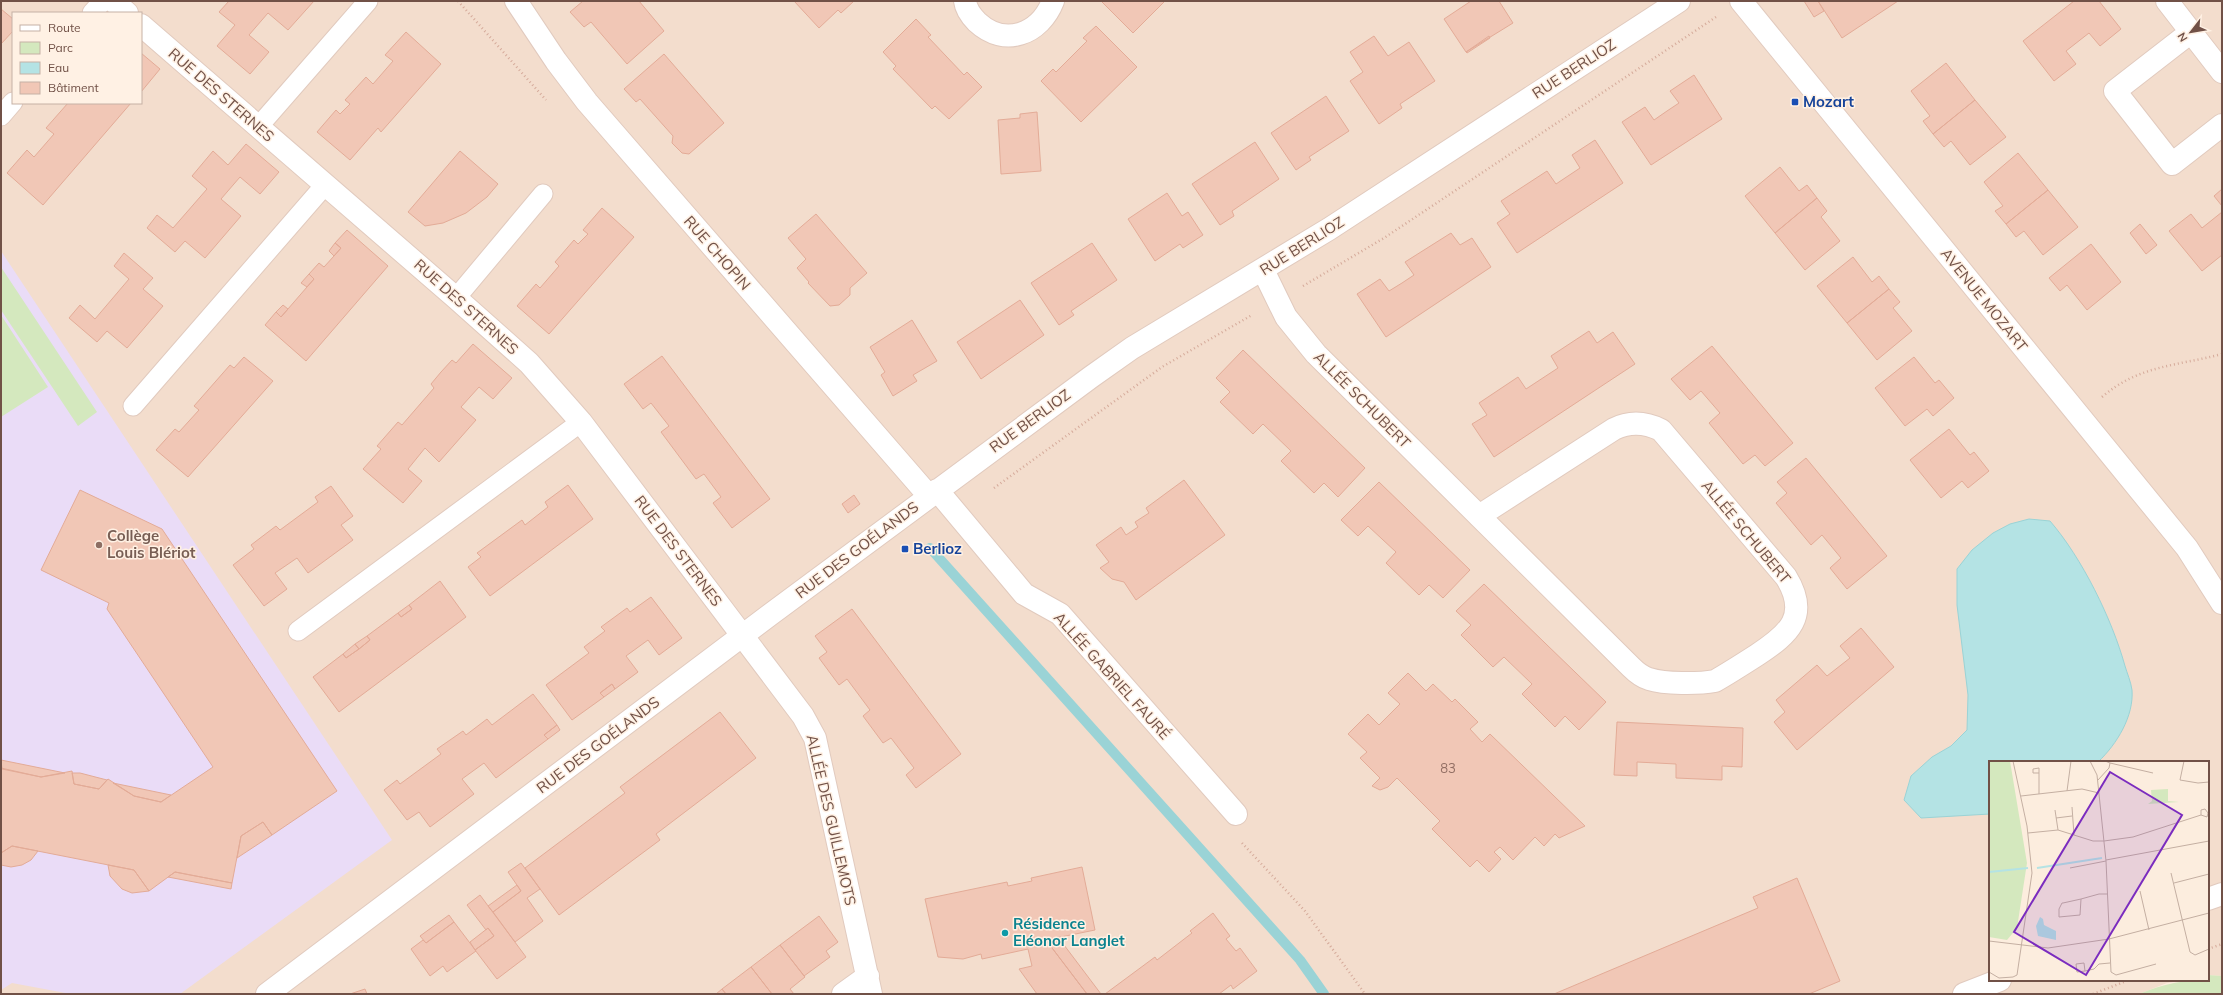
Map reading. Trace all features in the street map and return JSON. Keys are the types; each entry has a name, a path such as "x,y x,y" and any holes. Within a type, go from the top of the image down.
{"street":[{"path":"113,1 126,12"},
{"name":"RUE CHOPIN","path":"516,1 556,62 587,102 933,493"},
{"path":"965,1 972,17 983,28 996,34 1011,36 1026,32 1038,25 1048,13 1053,1"},
{"name":"RUE BERLIOZ","path":"933,493 1132,348 1263,270 1679,1"},
{"name":"AVENUE MOZART","path":"1741,1 2187,548 2222,603"},
{"path":"2167,1 2222,72"},
{"name":"RUE DES STERNES","path":"142,26 529,363 581,422 743,636"},
{"path":"2191,32 2115,91 2172,164 2222,125"},
{"name":"ALLÉE SCHUBERT","path":"1263,270 1277,301 1297,333 1316,354 1479,516 1631,667 1649,679 1706,683 1715,681 1774,643 1793,624 1797,602 1794,590 1786,577 1661,430 1652,425 1632,423 1614,429 1479,516"},
{"name":"ALLÉE GABRIEL FAURÉ","path":"933,493 958,515 1024,594 1060,614 1236,814"},
{"name":"RUE DES GOÉLANDS","path":"267,994 292,985 743,636 933,493"},
{"name":"ALLÉE DES GUILLEMOTS","path":"743,636 803,716 815,738 870,985 843,994"},
{"path":"2209,899 2222,894"},
{"path":"1964,994 1997,981"}],"lane":[{"path":"93,12 103,1"},
{"path":"258,127 368,1"},
{"path":"1,116 12,103"},
{"path":"133,406 326,185"},
{"path":"456,298 543,194"},
{"path":"298,631 581,422"}],"path":[{"path":"958,515 1162,367 1384,238 1717,16"},
{"path":"2079,417 2117,384 2136,374 2222,354"},
{"path":"2209,949 2222,944"},
{"path":"2094,994 2126,981"}],"shaded area":[{"path":"1,1 2222,1 2222,976 2209,975 2209,761 1989,761 1989,981 2178,981 2167,983 2139,994 1,994"},
{"name":"Collège Louis Blériot","path":"1,251 392,840 180,994 71,994 12,983 1,990"}],"green space":[{"path":"1,267 97,412 78,426 1,310"},
{"path":"1,315 48,387 1,417"},
{"path":"2209,975 2222,976 2222,994 2139,994 2173,983 2209,981"}],"water":[{"path":"2029,519 2050,521 2073,553 2095,590 2119,648 2131,684 2132,700 2130,710 2118,738 2099,761 1989,761 1989,814 1921,818 1904,800 1911,776 1932,757 1951,746 1967,730 1968,695 1957,605 1957,569 1972,550 1993,533 2010,524"}],"building":[{"path":"229,1 314,1 288,30 268,13 249,35 269,52 250,74 217,46 235,25 219,12"},
{"path":"583,1 639,1 664,31 627,64 591,22 584,27 570,12"},
{"path":"794,1 854,1 841,13 838,10 819,28"},
{"path":"1101,1 1165,1 1133,33"},
{"path":"1471,1 1499,1 1513,23 1466,52 1444,19"},
{"path":"1804,1 1818,1 1824,11 1814,17"},
{"path":"1818,1 1898,1 1842,38"},
{"path":"2074,1 2099,1 2121,29 2100,46 2089,33 2066,51 2076,64 2054,81 2023,41"},
{"path":"1,9 12,18 12,32 1,44"},
{"path":"916,19 931,35 928,37 964,75 967,72 982,87 949,119 935,106 932,109 893,69 896,66 883,52"},
{"path":"1096,26 1137,67 1081,122 1041,81 1053,69 1056,72 1087,41 1083,38"},
{"path":"406,32 441,64 381,132 378,128 350,160 317,132 336,110 340,114 350,104 345,100 366,77 373,84 393,61 385,55"},
{"path":"1374,36 1388,56 1409,42 1435,81 1400,104 1402,108 1379,124 1350,81 1363,72 1350,52"},
{"path":"1489,36 1490,38 1467,53 1466,52"},
{"path":"142,54 160,69 142,91"},
{"path":"664,54 724,123 689,154 682,153 672,143 673,136 640,99 636,102 624,89"},
{"path":"1946,63 1975,100 1933,134 1923,121 1930,116 1911,91"},
{"path":"1694,75 1722,119 1651,165 1622,122 1645,107 1654,120 1679,103 1670,91"},
{"path":"1326,96 1349,131 1309,157 1311,160 1296,170 1271,133"},
{"path":"1975,100 2006,137 1970,165 1951,141 1944,147 1933,134"},
{"path":"67,104 130,104 43,205 7,173 27,150 34,157 54,134 46,128"},
{"path":"1037,112 1041,171 1001,174 998,120 1020,118 1020,114"},
{"path":"1595,140 1623,183 1517,253 1497,223 1510,214 1501,201 1547,171 1556,184 1580,168 1572,155"},
{"path":"1255,142 1279,179 1232,211 1234,216 1220,225 1192,184"},
{"path":"246,144 279,172 260,194 240,177 221,199 241,216 205,258 185,241 175,252 147,228 157,215 173,228 207,189 192,176 213,151 228,165"},
{"path":"460,151 498,184 487,197 466,213 443,223 425,226 408,212"},
{"path":"2018,153 2048,190 2006,224 1995,211 2003,206 1984,182"},
{"path":"1780,167 1799,191 1807,185 1817,198 1775,233 1745,196"},
{"path":"2222,189 2222,206 2214,196"},
{"path":"2048,190 2078,227 2043,255 2024,231 2016,237 2006,224"},
{"path":"1167,193 1182,216 1188,212 1203,235 1183,248 1180,244 1155,261 1128,219"},
{"path":"1817,198 1827,211 1821,217 1840,241 1805,270 1775,233"},
{"path":"602,208 634,237 549,334 517,306 536,284 540,288 559,266 555,262 574,240 578,244 588,234 583,230"},
{"path":"2222,212 2222,255 2202,271 2169,231 2191,214 2202,228"},
{"path":"816,214 867,273 850,288 850,295 839,305 830,306 808,283 809,282 797,268 806,259 788,238"},
{"path":"2140,224 2157,245 2146,254 2130,233"},
{"path":"347,230 388,266 306,361 265,325 276,312 281,317 314,279 309,274 319,263 324,267 341,248 335,243"},
{"path":"1451,233 1460,245 1472,238 1491,267 1386,337 1357,294 1380,279 1389,291 1402,283 1414,275 1405,262"},
{"path":"335,243 341,248 334,256 329,251"},
{"path":"1092,243 1117,280 1071,311 1074,315 1059,325 1031,283"},
{"path":"2091,244 2121,282 2087,310 2067,285 2060,291 2049,278"},
{"path":"124,253 153,278 143,289 163,306 127,348 107,331 97,342 69,318 80,305 95,319 129,279 114,266"},
{"path":"1853,257 1872,282 1879,276 1889,289 1847,323 1817,286"},
{"path":"309,274 314,279 307,287 301,283"},
{"path":"1889,289 1900,302 1893,308 1912,331 1877,360 1847,323"},
{"path":"1020,300 1044,335 981,379 957,342"},
{"path":"283,305 288,309 281,317 276,312"},
{"path":"912,320 937,361 913,375 917,381 893,396 881,375 885,372 870,347"},
{"path":"1589,331 1597,343 1613,332 1635,364 1494,457 1472,424 1487,415 1479,403 1518,377 1526,389 1558,368 1551,356"},
{"path":"473,344 512,378 493,399 479,387 461,407 476,420 439,462 425,448 408,469 422,481 403,503 363,469 381,449 377,446 398,422 402,425 434,388 431,384 441,372 452,360 456,363"},
{"path":"1712,346 1793,443 1765,466 1755,455 1743,464 1709,423 1720,413 1701,391 1690,400 1671,379"},
{"path":"1243,350 1365,468 1338,497 1324,483 1314,493 1281,461 1291,451 1263,424 1253,434 1220,402 1230,392 1216,378"},
{"path":"662,356 770,499 732,528 713,503 721,497 704,474 696,479 661,432 669,426 651,403 643,409 624,384"},
{"path":"244,357 273,381 188,477 156,450 175,429 179,432 199,410 194,406 230,365 234,368"},
{"path":"1914,357 1935,383 1939,380 1954,398 1933,416 1927,409 1905,426 1875,388"},
{"path":"1949,429 1970,455 1974,452 1989,471 1968,488 1962,481 1941,498 1910,460"},
{"path":"1806,458 1887,556 1847,589 1830,568 1841,558 1822,535 1811,545 1776,503 1787,493 1777,482"},
{"path":"1184,480 1225,535 1136,600 1124,582 1112,579 1100,568 1109,562 1096,545 1121,527 1126,535 1138,527 1135,522 1149,513 1146,508"},
{"path":"1379,482 1470,570 1443,598 1429,585 1419,595 1386,563 1396,552 1368,526 1358,536 1341,520"},
{"path":"568,485 593,519 490,596 468,567 481,557 477,553 522,520 525,525 548,507 545,502"},
{"path":"331,486 353,516 341,525 353,540 308,573 297,558 275,573 287,589 264,606 233,565 254,549 251,545 276,526 280,530 318,502 315,497"},
{"path":"80,490 162,529 337,791 272,835 263,822 241,836 232,883 175,872 149,891 134,870 12,846 1,853 1,768 41,777 72,771 74,784 99,789 108,779 134,796 161,802 213,767 107,609 109,603 41,570"},
{"path":"854,495 860,504 848,513 842,504"},
{"path":"440,581 466,617 339,712 313,677 343,654 346,658 359,649 370,640 367,636 398,613 401,617 412,609 409,605"},
{"path":"1484,584 1606,702 1579,730 1565,716 1555,727 1522,694 1532,684 1504,657 1493,667 1461,635 1471,625 1456,611"},
{"path":"651,597 682,638 659,655 648,640 626,656 638,672 615,689 612,684 600,693 604,697 572,720 546,685 589,653 584,647 605,631 601,627 627,608 630,612"},
{"path":"409,605 412,609 401,617 398,613"},
{"path":"852,609 961,754 916,788 906,775 914,768 891,738 883,743 863,716 870,710 847,679 839,685 819,658 827,652 815,636"},
{"path":"1861,628 1894,667 1797,750 1774,722 1785,712 1776,700 1817,665 1827,676 1850,658 1840,646"},
{"path":"367,636 370,640 359,649 355,644"},
{"path":"355,644 359,649 346,658 343,654"},
{"path":"1408,673 1426,691 1433,684 1452,702 1455,699 1478,722 1470,729 1482,742 1490,734 1585,826 1559,838 1555,834 1544,846 1535,837 1513,860 1500,847 1494,852 1501,859 1489,872 1477,860 1470,867 1432,829 1440,821 1397,778 1388,787 1380,790 1372,786 1380,778 1360,758 1367,752 1348,734 1368,714 1379,725 1400,704 1388,693"},
{"path":"612,684 615,689 604,697 600,693"},
{"path":"533,694 557,725 544,735 548,739 496,778 484,763 462,779 474,794 430,827 419,812 407,820 384,790 397,780 400,784 441,754 437,749 463,731 466,735 487,719 492,725"},
{"path":"720,712 756,758 656,834 660,840 559,915 525,868 625,793 620,787"},
{"path":"1617,722 1743,728 1742,767 1722,766 1722,780 1676,778 1676,764 1637,762 1637,776 1614,775"},
{"path":"557,725 560,730 548,739 544,735"},
{"path":"1,760 65,773 41,777 2,769"},
{"path":"72,773 80,773 107,780 99,789 74,784"},
{"path":"113,783 171,795 161,802 134,796"},
{"path":"263,822 272,835 237,858 241,836"},
{"path":"12,846 38,851 31,860 22,865 11,867 1,865 1,853"},
{"path":"521,863 540,889 527,898 543,921 515,942 493,912 521,891 508,872"},
{"path":"108,865 134,870 149,891 132,893 122,889 110,876"},
{"name":"Résidence Eléonor Langlet","path":"1082,867 1095,930 1046,940 1087,994 1037,994 1019,969 1032,966 1028,949 982,959 981,954 963,959 938,957 925,899 1007,882 1008,886 1032,881 1031,878"},
{"path":"175,872 232,883 231,889 168,877"},
{"path":"1797,878 1840,981 1809,994 1554,994 1758,908 1753,897"},
{"path":"517,885 521,891 493,912 488,906"},
{"path":"480,895 526,957 497,979 475,950 494,936 488,928 486,930 467,905"},
{"name":"Résidence Eléonor Langlet","path":"1213,913 1230,936 1226,939 1236,951 1240,948 1257,971 1233,989 1231,985 1219,994 1105,994 1155,957 1157,960 1192,933 1190,931"},
{"path":"449,915 454,922 426,943 420,936"},
{"path":"819,916 838,942 826,951 830,957 804,976 780,945"},
{"path":"454,922 476,951 447,972 443,966 430,976 411,949 423,940 426,943"},
{"path":"488,928 494,936 475,950 470,942"},
{"path":"1058,937 1101,994 1087,994 1046,940"},
{"path":"780,945 805,977 790,989 794,994 772,994 751,967"},
{"path":"751,967 772,994 726,994 722,989"},
{"path":"365,989 367,994 350,994"},
{"path":"722,989 726,994 716,994"}],"waterway":[{"path":"930,548 1300,960 1324,994"}],"place":[{"name":"Mozart","path":"1795,102"},
{"name":"Collège Louis Blériot","path":"99,545"},
{"name":"Berlioz","path":"905,549"},
{"name":"Résidence Eléonor Langlet","path":"1005,933"}]}
